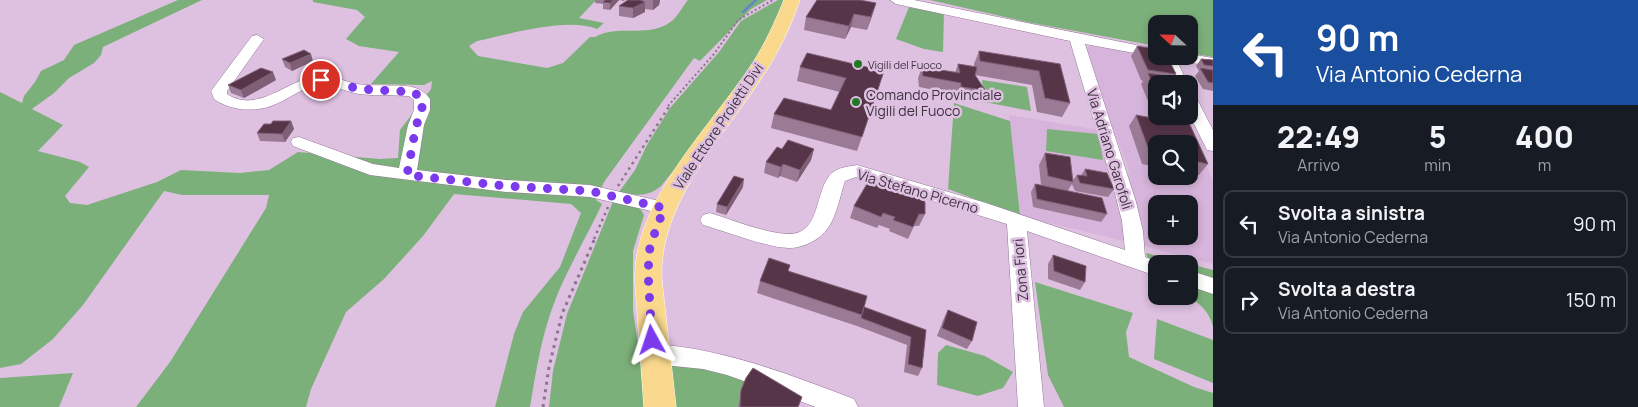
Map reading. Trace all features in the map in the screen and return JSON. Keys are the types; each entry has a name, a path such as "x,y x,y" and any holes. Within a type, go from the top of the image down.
{"main road":[{"name":"Viale Ettore Proietti Divi","path":"784,25 792,0"},
{"name":"Viale Ettore Proietti Divi","path":"660,407 648,272 650,246 664,208 692,164 742,93 784,25 807,0"}],"street":[{"path":"896,0 1148,52"},
{"name":"Via Adriano Garofoli","path":"1076,38 1108,138 1130,217 1136,244 1135,261"},
{"path":"257,39 219,91 218,96 228,102 246,105 260,104 271,101 296,87 321,80 360,89 413,92 422,98 422,110 416,126 407,175"},
{"path":"1198,60 1213,62"},
{"path":"1198,117 1213,146"},
{"path":"299,142 370,169 506,186 590,191 664,208"},
{"name":"Via Stefano Picerno","path":"710,220 772,238 789,241 806,237 820,225 838,178 844,173 857,171 1016,221"},
{"name":"Zona Fiori","path":"1031,407 1016,221 1148,265"},
{"path":"1198,281 1213,286"},
{"path":"654,354 697,359 737,368 845,407"}],"shaded area":[{"path":"1093,44 1148,56 1148,65 1158,65 1157,75 1148,75 1148,125 1189,125 1193,135 1148,135 1148,185 1198,185 1198,146 1213,181 1213,264 1198,260 1198,255 1178,255 1020,216 1009,115 1099,130 1109,170 1130,173 1093,76 1087,47"}],"green space":[{"path":"178,0 202,0 103,47 101,55 94,63 69,78 54,93 32,109 63,125 38,151 80,162 89,167 65,196 70,203 87,205 157,182 181,170 240,173 269,170 298,152 380,159 398,158 400,130 431,89 432,81 424,85 371,84 399,52 359,46 346,39 365,17 357,10 313,2 313,0 596,0 579,18 604,23 597,29 570,25 538,28 477,41 469,46 478,56 547,68 563,63 590,37 614,31 656,29 665,25 676,17 688,0 767,0 751,9 700,61 694,58 604,182 596,200 602,204 551,311 540,352 530,407 495,407 514,334 523,312 560,267 581,213 571,204 454,194 423,236 384,279 346,312 311,389 306,407 136,407 170,362 266,208 269,195 182,195 164,191 83,305 53,339 21,364 0,368 0,92 22,103 24,96 41,71 64,60 74,45"},
{"path":"778,0 789,0 780,25 704,133 661,186 646,194 636,195 619,192 635,170 647,145 670,108 719,52 741,21"},
{"path":"930,0 1213,0 1213,57 1198,54 1198,15 1148,15 1148,45 1027,22"},
{"path":"909,7 944,13 943,52 924,49 896,39"},
{"path":"982,80 1027,87 1031,111 984,102"},
{"path":"954,103 1010,121 1020,216 948,189"},
{"path":"1047,129 1098,134 1103,160 1046,151"},
{"path":"614,199 639,207 644,215 633,251 633,310 647,407 549,407 553,371 567,314"},
{"path":"1198,266 1213,270 1213,281 1198,277"},
{"path":"1035,282 1133,313 1126,332 1129,357 1194,387 1213,393 1213,407 1064,407 1048,375"},
{"path":"1198,286 1213,291 1213,327 1203,308 1198,304"},
{"path":"1157,319 1213,340 1213,383 1154,359"},
{"path":"946,345 985,356 1013,372 1003,388 978,396 937,385 938,353"},
{"path":"682,359 749,382 738,407 666,407 669,364"},
{"path":"73,373 59,407 0,407 0,378"}],"building":[{"path":"605,0 613,0 610,3 603,2"},
{"path":"628,0 645,2 633,8 619,6"},
{"path":"817,0 860,0 876,3 871,17 854,14 849,26 806,17"},
{"path":"1137,46 1148,48 1148,65 1172,65 1176,74 1148,70"},
{"path":"304,50 311,54 290,63 282,59"},
{"path":"979,51 1060,64 1070,103 1045,98 1039,71 980,61"},
{"path":"807,53 884,71 862,137 774,114 784,98 831,110 846,78 800,67"},
{"path":"1201,59 1213,60 1213,66 1204,65"},
{"path":"958,64 977,67 975,75 985,90 961,87 961,83 923,76 922,67 960,73"},
{"path":"261,68 273,72 241,90 228,85"},
{"path":"1200,68 1213,70 1213,83 1208,82"},
{"path":"1136,115 1148,117 1148,125 1190,125 1195,135 1148,135 1148,148"},
{"path":"273,121 291,121 282,134 257,133 264,124 271,124"},
{"path":"788,140 814,149 800,170 783,164 781,167 766,162 777,147 782,149"},
{"path":"1198,142 1208,164 1198,162"},
{"path":"1045,153 1070,157 1073,182 1048,176"},
{"path":"1085,169 1107,173 1114,189 1080,183 1077,175 1087,176"},
{"path":"734,176 744,179 727,207 717,204"},
{"path":"871,177 891,184 889,187 898,190 902,186 922,193 925,203 925,214 919,214 913,227 893,220 895,217 883,213 881,217 854,206"},
{"path":"1035,184 1102,198 1107,214 1037,199"},
{"path":"1053,255 1086,266 1085,282 1054,271"},
{"path":"769,258 790,265 788,271 867,296 862,315 760,281"},
{"path":"864,307 926,330 922,368 908,364 911,337 861,318"},
{"path":"948,310 977,322 972,341 942,328"},
{"path":"753,368 802,397 798,407 740,407 741,390"}],"waterway":[{"path":"743,12 756,0"}],"place":[{"name":"Vigili del Fuoco","path":"858,64"},
{"name":"Comando Provinciale Vigili del Fuoco","path":"856,102"}],"route":[{"path":"321,80 360,89 413,92 422,98 422,110 416,126 407,175 506,186 590,191 664,208 650,246 648,272 652,340"}]}
